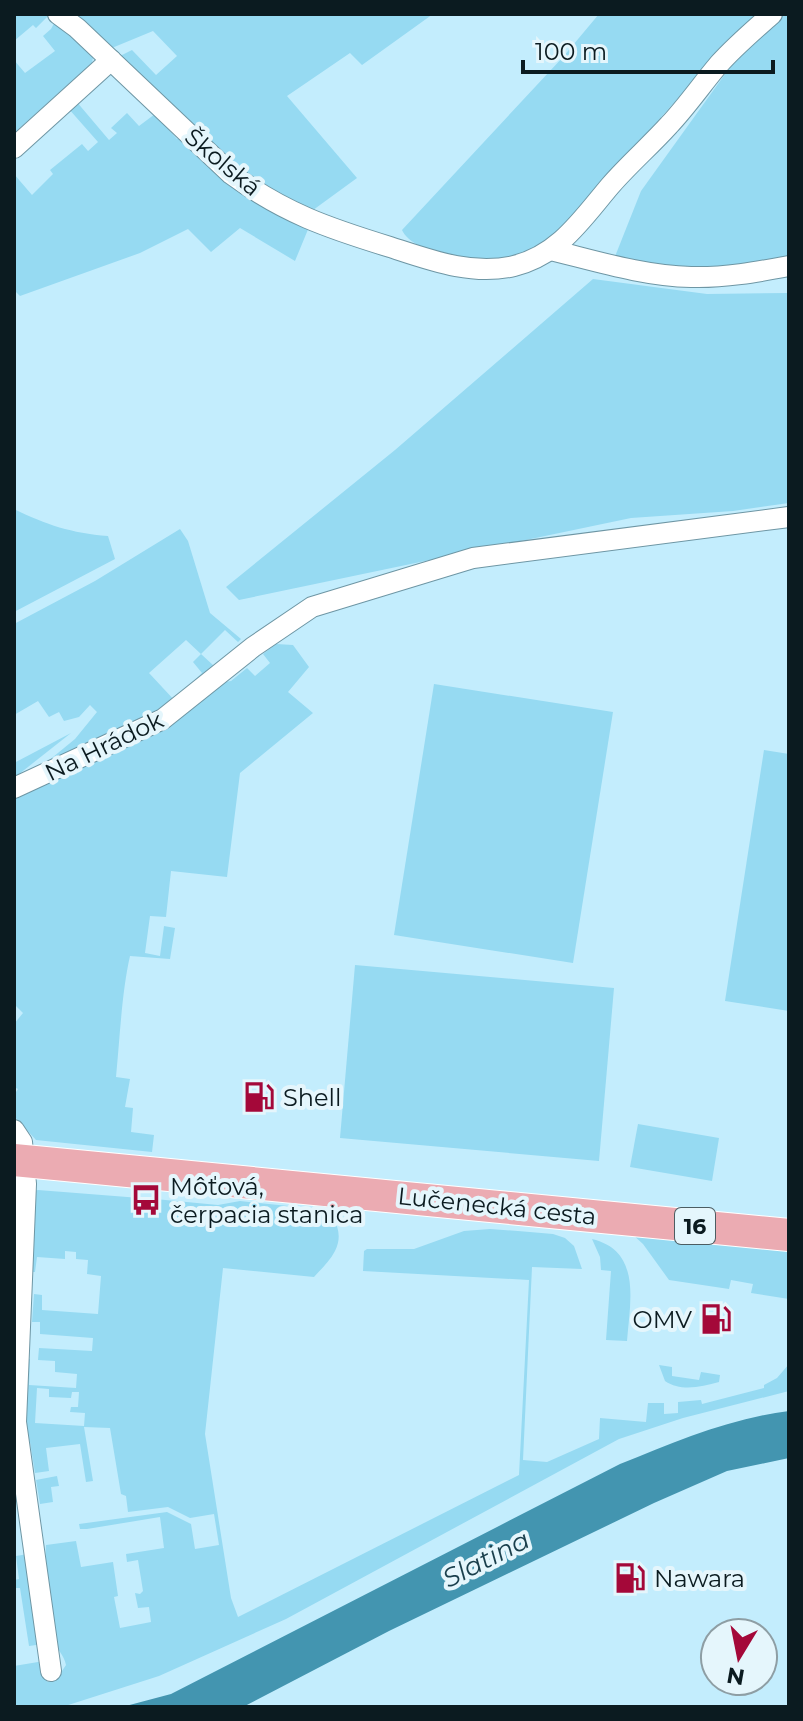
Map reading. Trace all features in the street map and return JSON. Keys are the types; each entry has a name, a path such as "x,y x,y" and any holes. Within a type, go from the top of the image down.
{"main road":[{"name":"Lučenecká cesta","path":"20,1160 789,1235"}],"street":[{"name":"Školská","path":"58,14 231,174 258,194 318,225 452,266 482,270 515,266 551,250 578,226 610,186 670,124 720,62 772,14"},
{"path":"14,148 111,60"},
{"path":"551,250 688,277 722,276 789,266"},
{"name":"Na Hrádok","path":"14,788 144,730 192,699 253,647 312,607 473,558 789,517"},
{"path":"14,1130 22,1142 20,1160 25,1223 16,1422 51,1671"}],"shaded area":[{"path":"14,14 50,14 36,28 33,25 14,41"},
{"path":"65,14 433,14 362,65 350,53 287,96 357,178 309,213 240,175 116,58 132,50 156,75 177,56 153,31 107,50"},
{"path":"599,14 761,14 688,87 558,233 538,248 516,259 472,260 437,253 409,239 402,230"},
{"path":"782,14 789,14 789,261 691,272 614,259 641,191 738,56"},
{"path":"57,18 94,52 92,63 14,133 14,60 25,73 55,51 43,36"},
{"path":"76,101 109,140 117,133 111,128 127,113 139,126 155,114 177,139 183,135 309,227 295,261 240,228 211,252 188,229 140,253 20,296 14,290 14,174 32,195 53,174 50,170 82,144 88,151 98,142 68,108"},
{"path":"593,279 707,294 789,293 789,503 733,511 631,518 239,600 226,587 395,450"},
{"path":"14,509 60,527 108,536 115,559 14,612"},
{"path":"180,529 188,541 210,613 241,639 238,642 225,630 201,654 186,640 149,673 176,702 36,771 75,739 97,712 90,705 79,717 64,721 59,712 49,717 38,701 14,715 14,624 95,581"},
{"path":"276,644 293,645 309,667 288,692 313,713 240,773 227,877 171,871 166,917 150,916 145,953 160,956 164,926 175,928 170,959 130,956 116,1077 130,1079 125,1107 133,1108 131,1132 154,1135 152,1152 36,1140 14,1116 14,1095 18,1089 14,1087 14,1024 23,1013 14,1004 14,792 219,683 231,681 247,668 255,676 270,663 263,654"},
{"path":"201,654 214,666 179,695 202,673 193,662"},
{"path":"434,684 613,712 573,963 394,935"},
{"path":"71,733 14,778 14,763"},
{"path":"764,750 789,754 789,1011 725,1001"},
{"path":"355,965 614,988 599,1161 340,1138"},
{"path":"638,1124 719,1138 712,1181 630,1167"},
{"path":"34,1191 140,1198 140,1201 154,1203 155,1199 218,1205 240,1201 318,1209 330,1215 337,1226 338,1245 314,1277 223,1268 205,1434 231,1598 238,1617 519,1475 529,1280 363,1271 364,1251 367,1249 414,1249 464,1231 490,1229 553,1234 565,1238 574,1246 582,1269 532,1267 523,1460 547,1462 599,1439 600,1418 646,1422 648,1403 664,1403 664,1414 678,1413 678,1402 701,1400 702,1404 764,1388 789,1364 789,1391 683,1418 619,1439 286,1619 159,1676 62,1707 14,1707 14,1666 44,1661 47,1682 56,1680 66,1665 55,1643 50,1622 46,1545 76,1541 81,1567 113,1562 118,1596 114,1597 120,1628 151,1622 149,1607 138,1608 135,1593 143,1591 138,1560 127,1562 126,1554 164,1548 160,1517 87,1529 80,1529 79,1524 167,1512 191,1524 195,1549 219,1545 214,1514 190,1518 168,1507 128,1512 126,1496 121,1494 110,1428 84,1427 93,1481 86,1482 80,1444 46,1448 49,1471 35,1473 30,1442 24,1439 25,1359 30,1359 29,1385 76,1388 77,1374 55,1372 55,1361 38,1360 39,1348 92,1351 93,1338 40,1334 40,1322 32,1322 34,1294 42,1295 42,1310 98,1314 101,1276 87,1274 88,1260 76,1259 76,1252 65,1251 65,1259 37,1257 35,1272 29,1272","holes":["37,1388 49,1389 49,1397 71,1398 72,1392 79,1392 78,1407 71,1407 70,1412 85,1413 84,1426 35,1423"]},
{"path":"632,1234 789,1251 789,1299 751,1293 753,1284 731,1280 729,1289 669,1280"},
{"path":"592,1239 608,1245 626,1266 630,1295 627,1341 606,1340 611,1271 601,1270 600,1257"},
{"path":"659,1365 672,1367 672,1376 699,1380 701,1372 720,1375 719,1382 698,1387 678,1386 665,1381"},
{"path":"57,1476 59,1486 51,1487 53,1502 40,1504 36,1480"},
{"path":"28,1554 43,1644 29,1646 20,1588 14,1588 14,1580 19,1579 16,1556"}],"water":[{"name":"Slatina","path":"789,1411 789,1458 727,1471 654,1503 389,1631 243,1707 122,1707 171,1694 620,1464 724,1425"}],"place":[{"name":"Shell","path":"259,1097"},
{"name":"Môťová, čerpacia stanica","path":"146,1200"},
{"name":"OMV","path":"716,1319"},
{"name":"Nawara","path":"630,1578"}]}
